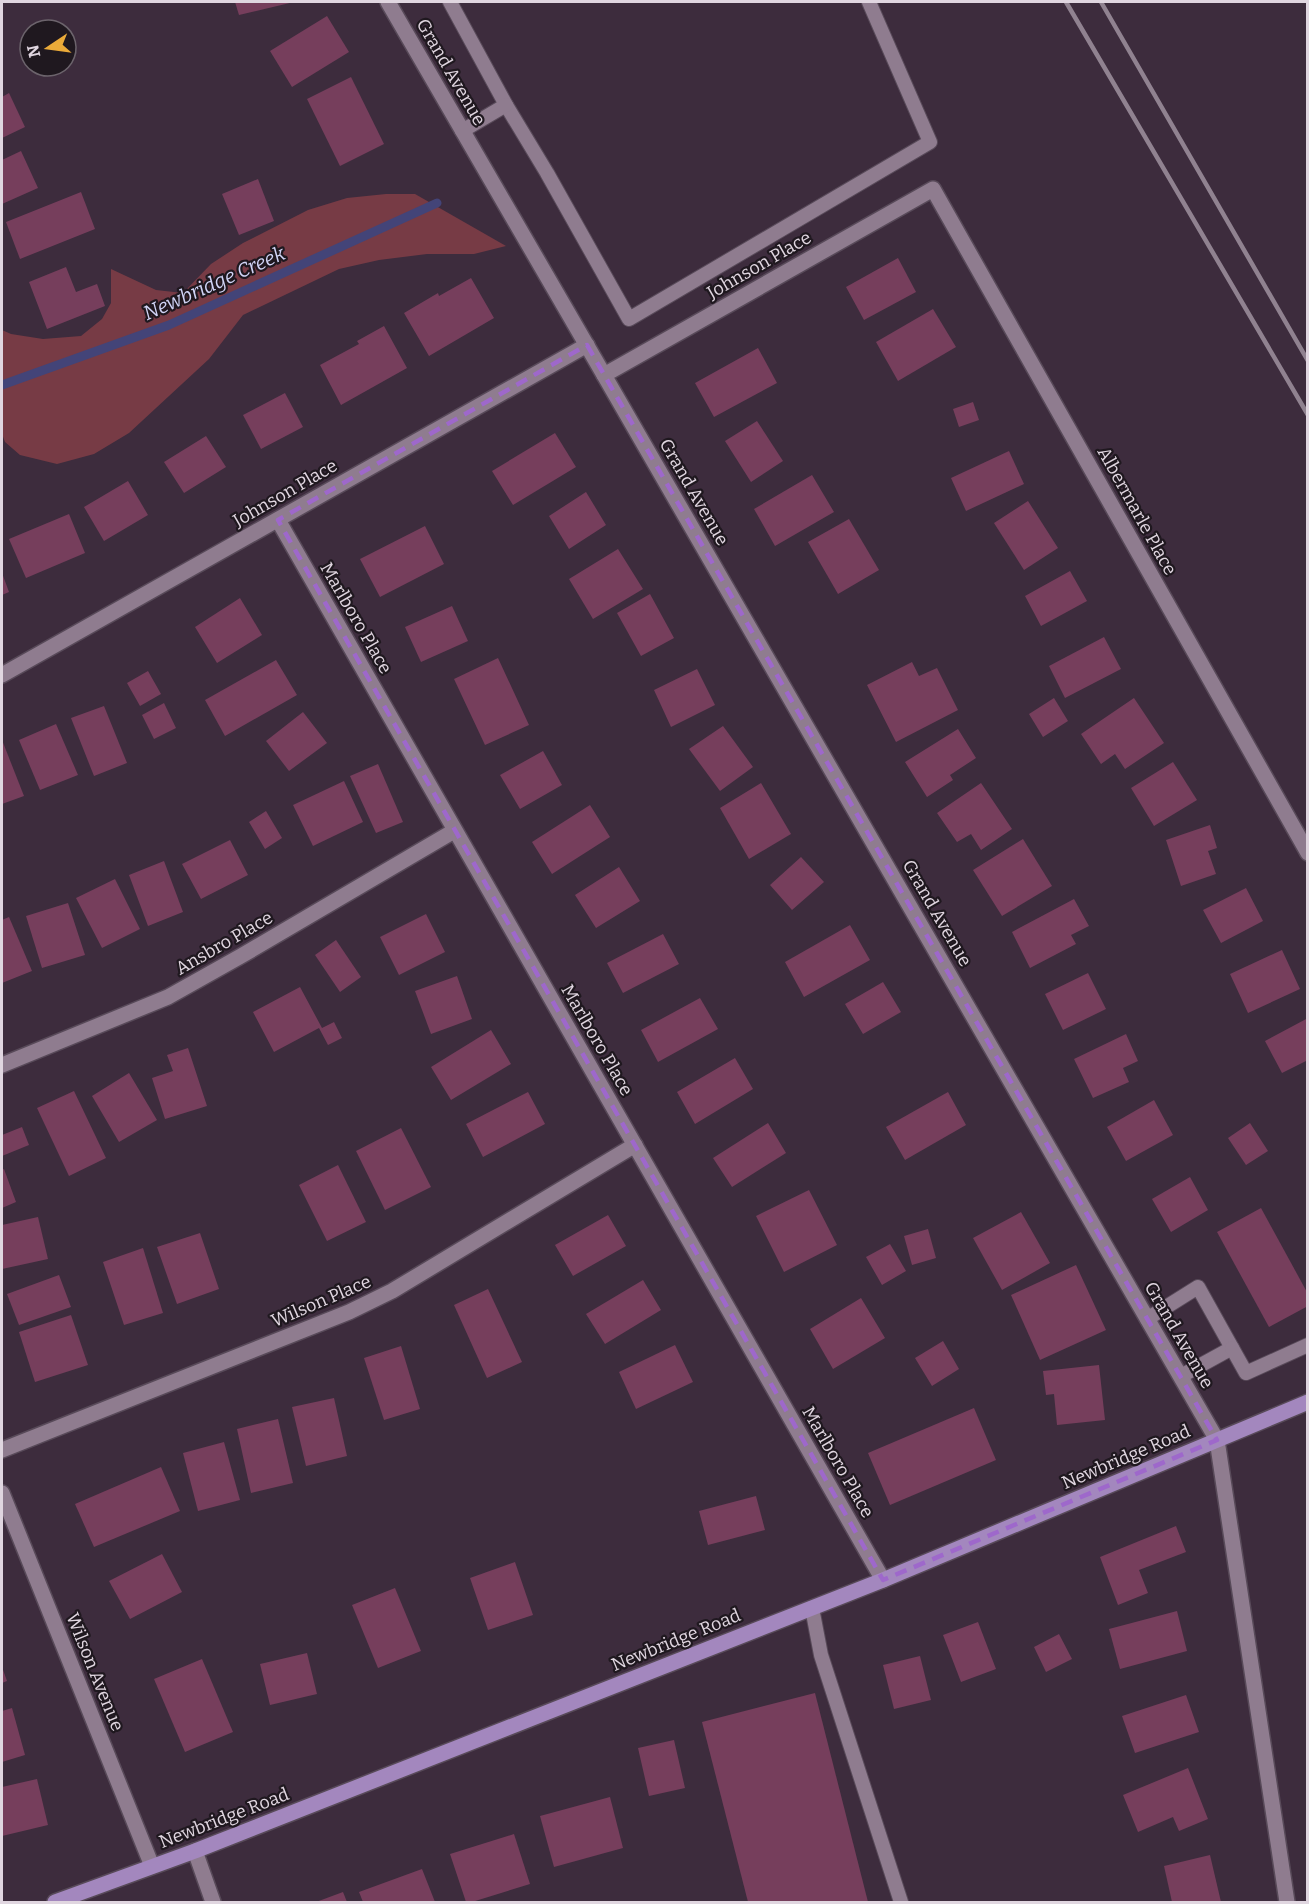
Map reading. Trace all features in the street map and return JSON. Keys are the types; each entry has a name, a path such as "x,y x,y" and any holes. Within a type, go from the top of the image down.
{"main road":[{"name":"Newbridge Road","path":"55,1902 195,1851 883,1580 1308,1402"}],"street":[{"name":"Grand Avenue","path":"388,2 1217,1440 1287,1902"},
{"name":"Johnson Place","path":"604,375 933,189"},
{"name":"Albermarle Place","path":"933,189 1308,853"},
{"name":"Johnson Place","path":"2,675 587,345"},
{"name":"Marlboro Place","path":"278,520 883,1580"},
{"name":"Ansbro Place","path":"2,1065 168,997 454,831"},
{"name":"Wilson Place","path":"2,1450 349,1312 392,1291 635,1145"},
{"name":"Wilson Avenue","path":"2,1493 152,1866"},
{"path":"195,1851 213,1902"}],"lane":[{"path":"450,2 506,105 629,319 930,142 869,2"},
{"path":"462,131 506,105"},
{"path":"1148,1319 1198,1287 1246,1373 1308,1346"},
{"path":"1181,1376 1232,1348"},
{"path":"812,1608 821,1655 900,1902"}],"highlighted area":[{"path":"587,345 1217,1440 883,1580 278,520"}],"shaded area":[{"path":"415,194 506,246 474,254 427,254 379,260 339,269 243,315 209,359 129,433 94,454 57,464 20,455 5,442 2,434 2,330 11,334 43,339 81,336 102,319 111,303 111,269 156,290 183,293 211,264 243,243 308,210 347,198"}],"building":[{"path":"235,2 294,2 239,15"},
{"path":"327,16 349,52 292,87 270,51"},
{"path":"351,77 384,144 340,166 307,99"},
{"path":"9,93 25,127 2,138 2,97"},
{"path":"21,151 38,188 2,204 2,160"},
{"path":"258,179 274,221 239,235 222,194"},
{"path":"81,192 95,229 20,259 6,222"},
{"path":"898,258 916,292 864,320 846,287"},
{"path":"66,267 76,292 97,284 105,306 47,329 29,282"},
{"path":"471,278 494,318 429,356 404,313 438,293 439,296"},
{"path":"933,309 956,347 898,381 876,342"},
{"path":"384,326 407,368 341,405 320,365 359,344 357,341"},
{"path":"758,348 777,383 714,417 695,383"},
{"path":"285,393 303,427 261,449 243,415"},
{"path":"973,402 979,420 959,427 953,409"},
{"path":"757,421 783,461 751,482 725,441"},
{"path":"555,433 576,467 513,505 492,471"},
{"path":"206,436 226,467 184,493 164,462"},
{"path":"1009,451 1024,484 966,511 951,478"},
{"path":"812,475 834,512 775,546 754,509"},
{"path":"128,481 148,515 104,541 84,507"},
{"path":"586,492 606,525 569,549 549,516"},
{"path":"1028,501 1058,548 1024,570 994,523"},
{"path":"69,514 85,553 26,578 9,539"},
{"path":"849,519 879,570 838,594 808,542"},
{"path":"425,526 444,564 380,597 360,559"},
{"path":"618,549 643,589 593,619 569,579"},
{"path":"1070,571 1087,601 1041,626 1025,596"},
{"path":"2,573 9,592 2,595"},
{"path":"650,594 674,638 641,656 617,613"},
{"path":"240,598 262,635 217,663 195,627"},
{"path":"452,606 468,641 421,662 405,627"},
{"path":"1104,637 1121,669 1065,698 1049,666"},
{"path":"498,658 529,725 485,745 454,679"},
{"path":"276,660 297,695 225,736 205,700"},
{"path":"912,662 919,676 937,668 958,710 896,742 867,685"},
{"path":"697,669 715,705 671,727 654,690"},
{"path":"148,671 161,694 140,706 127,683"},
{"path":"1054,698 1068,721 1043,737 1029,714"},
{"path":"1134,698 1164,743 1125,769 1115,754 1101,764 1081,734"},
{"path":"164,703 176,728 154,739 142,715"},
{"path":"104,706 127,763 94,776 71,718"},
{"path":"303,712 327,743 289,771 266,741"},
{"path":"56,724 78,775 40,790 19,740"},
{"path":"723,726 753,767 720,791 689,749"},
{"path":"958,729 976,758 950,775 953,780 927,797 905,762"},
{"path":"2,740 24,796 2,804"},
{"path":"543,751 562,785 520,809 500,775"},
{"path":"1173,762 1197,800 1154,826 1131,788"},
{"path":"378,764 403,822 376,833 350,776"},
{"path":"344,781 363,822 313,846 293,805"},
{"path":"761,783 791,834 749,859 720,808"},
{"path":"981,783 1012,829 981,850 971,834 957,842 937,813"},
{"path":"590,805 610,837 552,874 532,842"},
{"path":"266,811 282,838 265,849 249,822"},
{"path":"1210,825 1217,848 1208,851 1216,874 1181,886 1166,840"},
{"path":"1023,839 1052,886 1002,916 973,870"},
{"path":"230,840 248,875 201,899 182,864"},
{"path":"801,857 824,882 792,910 770,885"},
{"path":"164,861 183,912 148,926 129,875"},
{"path":"619,867 640,901 596,928 575,895"},
{"path":"115,879 140,929 102,948 76,898"},
{"path":"1246,888 1263,921 1221,943 1203,910"},
{"path":"1074,899 1089,926 1071,935 1076,944 1030,968 1012,932"},
{"path":"68,903 85,955 42,968 26,916"},
{"path":"426,914 445,952 399,975 380,937"},
{"path":"9,917 32,971 2,983 2,920"},
{"path":"850,925 870,960 804,997 785,962"},
{"path":"663,934 679,964 623,993 607,963"},
{"path":"336,940 361,977 340,992 315,955"},
{"path":"1282,950 1300,989 1248,1013 1230,974"},
{"path":"1088,973 1106,1009 1063,1030 1045,994"},
{"path":"457,976 472,1019 431,1034 415,991"},
{"path":"883,982 901,1012 863,1034 845,1004"},
{"path":"300,987 322,1028 334,1022 342,1038 328,1045 319,1028 274,1052 253,1012"},
{"path":"700,998 718,1029 658,1062 641,1030"},
{"path":"1308,1018 1308,1060 1282,1073 1265,1041"},
{"path":"491,1030 511,1064 451,1100 431,1067"},
{"path":"1126,1034 1138,1061 1123,1068 1129,1082 1093,1098 1074,1059"},
{"path":"188,1048 207,1106 165,1119 152,1078 173,1071 167,1055"},
{"path":"735,1058 753,1089 695,1124 677,1092"},
{"path":"129,1073 157,1120 119,1142 92,1096"},
{"path":"74,1091 106,1158 69,1176 37,1108"},
{"path":"528,1092 545,1124 483,1157 466,1124"},
{"path":"948,1092 966,1125 905,1160 886,1127"},
{"path":"1154,1100 1173,1135 1126,1161 1107,1127"},
{"path":"768,1123 786,1153 732,1187 713,1158"},
{"path":"1250,1123 1268,1151 1246,1165 1228,1138"},
{"path":"22,1127 29,1145 2,1156 2,1135"},
{"path":"401,1128 431,1187 385,1210 356,1151"},
{"path":"338,1165 366,1222 327,1241 299,1185"},
{"path":"4,1169 16,1202 2,1208 2,1170"},
{"path":"1190,1177 1208,1210 1171,1232 1152,1199"},
{"path":"809,1190 837,1245 784,1272 756,1216"},
{"path":"1261,1208 1308,1294 1308,1306 1269,1327 1217,1232"},
{"path":"1021,1212 1050,1263 1002,1290 973,1238"},
{"path":"608,1215 626,1246 573,1276 555,1245"},
{"path":"38,1217 48,1259 2,1269 2,1225"},
{"path":"928,1229 936,1258 912,1265 904,1236"},
{"path":"200,1233 219,1289 177,1304 157,1247"},
{"path":"890,1244 906,1271 882,1285 866,1257"},
{"path":"143,1248 163,1313 124,1325 103,1262"},
{"path":"1076,1265 1106,1330 1040,1360 1011,1295"},
{"path":"59,1275 71,1307 19,1325 7,1294"},
{"path":"643,1280 661,1310 605,1344 586,1314"},
{"path":"488,1289 522,1362 487,1378 454,1305"},
{"path":"861,1298 885,1338 833,1369 810,1329"},
{"path":"71,1315 88,1365 35,1382 19,1332"},
{"path":"943,1341 959,1369 932,1386 915,1358"},
{"path":"675,1345 693,1382 636,1409 619,1372"},
{"path":"401,1346 420,1409 384,1420 364,1358"},
{"path":"1099,1365 1105,1420 1057,1425 1054,1394 1046,1395 1043,1371"},
{"path":"334,1398 347,1456 306,1466 292,1407"},
{"path":"974,1408 996,1460 890,1505 868,1453"},
{"path":"278,1419 293,1483 251,1493 237,1429"},
{"path":"224,1442 240,1500 198,1511 183,1453"},
{"path":"161,1467 180,1511 94,1547 75,1504"},
{"path":"756,1496 765,1530 708,1545 699,1511"},
{"path":"1176,1526 1186,1552 1139,1570 1148,1593 1118,1605 1100,1557"},
{"path":"162,1554 182,1592 130,1619 109,1581"},
{"path":"515,1562 533,1615 488,1630 470,1578"},
{"path":"395,1588 421,1651 378,1668 352,1605"},
{"path":"1177,1611 1187,1651 1120,1669 1109,1629"},
{"path":"978,1622 996,1669 961,1682 943,1635"},
{"path":"1059,1634 1072,1659 1046,1672 1034,1647"},
{"path":"307,1653 317,1694 270,1705 260,1664"},
{"path":"920,1656 931,1700 894,1709 883,1665"},
{"path":"202,1659 233,1732 185,1752 154,1679"},
{"path":"2,1667 7,1681 2,1683"},
{"path":"815,1693 868,1902 748,1902 702,1722"},
{"path":"1186,1695 1199,1732 1135,1753 1122,1716"},
{"path":"12,1708 25,1755 2,1762 2,1711"},
{"path":"674,1740 685,1788 649,1796 638,1748"},
{"path":"1188,1768 1208,1819 1179,1831 1173,1817 1138,1832 1123,1795"},
{"path":"37,1779 48,1825 2,1836 2,1787"},
{"path":"610,1797 623,1848 554,1867 540,1816"},
{"path":"514,1834 530,1884 466,1902 450,1854"},
{"path":"1210,1855 1221,1902 1172,1902 1164,1866"},
{"path":"422,1869 435,1902 363,1902 359,1892"},
{"path":"343,1892 347,1902 316,1902"}],"waterway":[{"name":"Newbridge Creek","path":"2,385 169,325 437,203"}],"railway":[{"path":"1066,2 1308,415"},
{"path":"1101,2 1308,361"}]}
